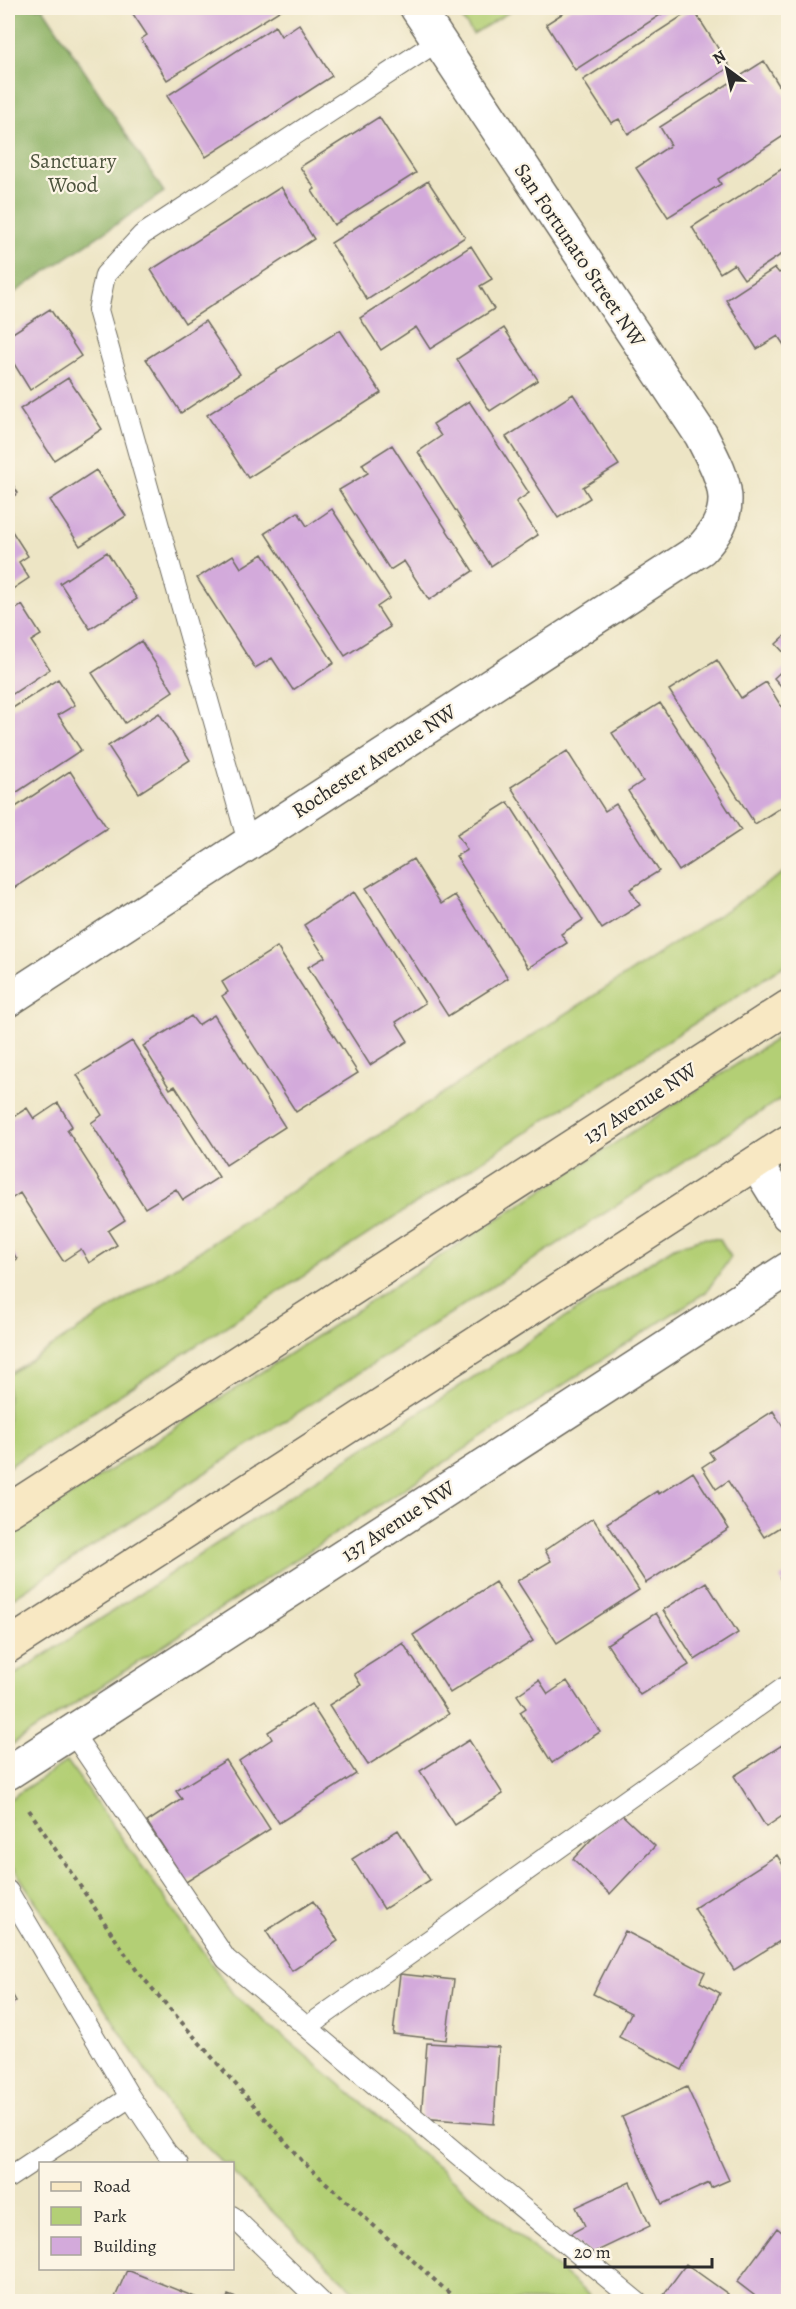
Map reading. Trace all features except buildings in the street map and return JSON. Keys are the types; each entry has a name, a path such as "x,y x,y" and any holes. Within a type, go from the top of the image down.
{"main road":[{"name":"137 Avenue NW","path":"8,1511 789,1007"},
{"path":"8,1646 789,1142"}],"street":[{"name":"San Fortunato Street NW","path":"417,8 701,435 718,467 724,487 726,509"},
{"name":"Rochester Avenue NW","path":"8,1000 701,549 716,531 726,509"},
{"path":"756,1163 789,1215"},
{"name":"137 Avenue NW","path":"8,1773 789,1269"}],"lane":[{"path":"248,843 98,310 105,275 142,235 438,41"},
{"path":"307,2027 789,1685"},
{"path":"72,1732 226,1959 468,2163 637,2301"},
{"path":"8,1892 130,2097 167,2153 177,2162"},
{"path":"8,2178 130,2097"},
{"path":"234,2218 321,2301"}],"path":[{"path":"480,11 485,8"},
{"path":"27,1806 137,1971 289,2146 304,2163 459,2301"}],"green space":[{"name":"Sanctuary Wood","path":"8,8 43,8 164,192 8,297"},
{"path":"455,8 516,8 473,34"},
{"path":"788,870 788,963 8,1467 8,1375"},
{"path":"788,1031 788,1094 8,1601 8,1536"},
{"path":"703,1238 720,1239 731,1257 706,1292 8,1747 8,1679 674,1247"},
{"path":"67,1761 233,1994 596,2301 364,2301 234,2174 234,2162 222,2162 177,2119 8,1859 8,1800"}]}
